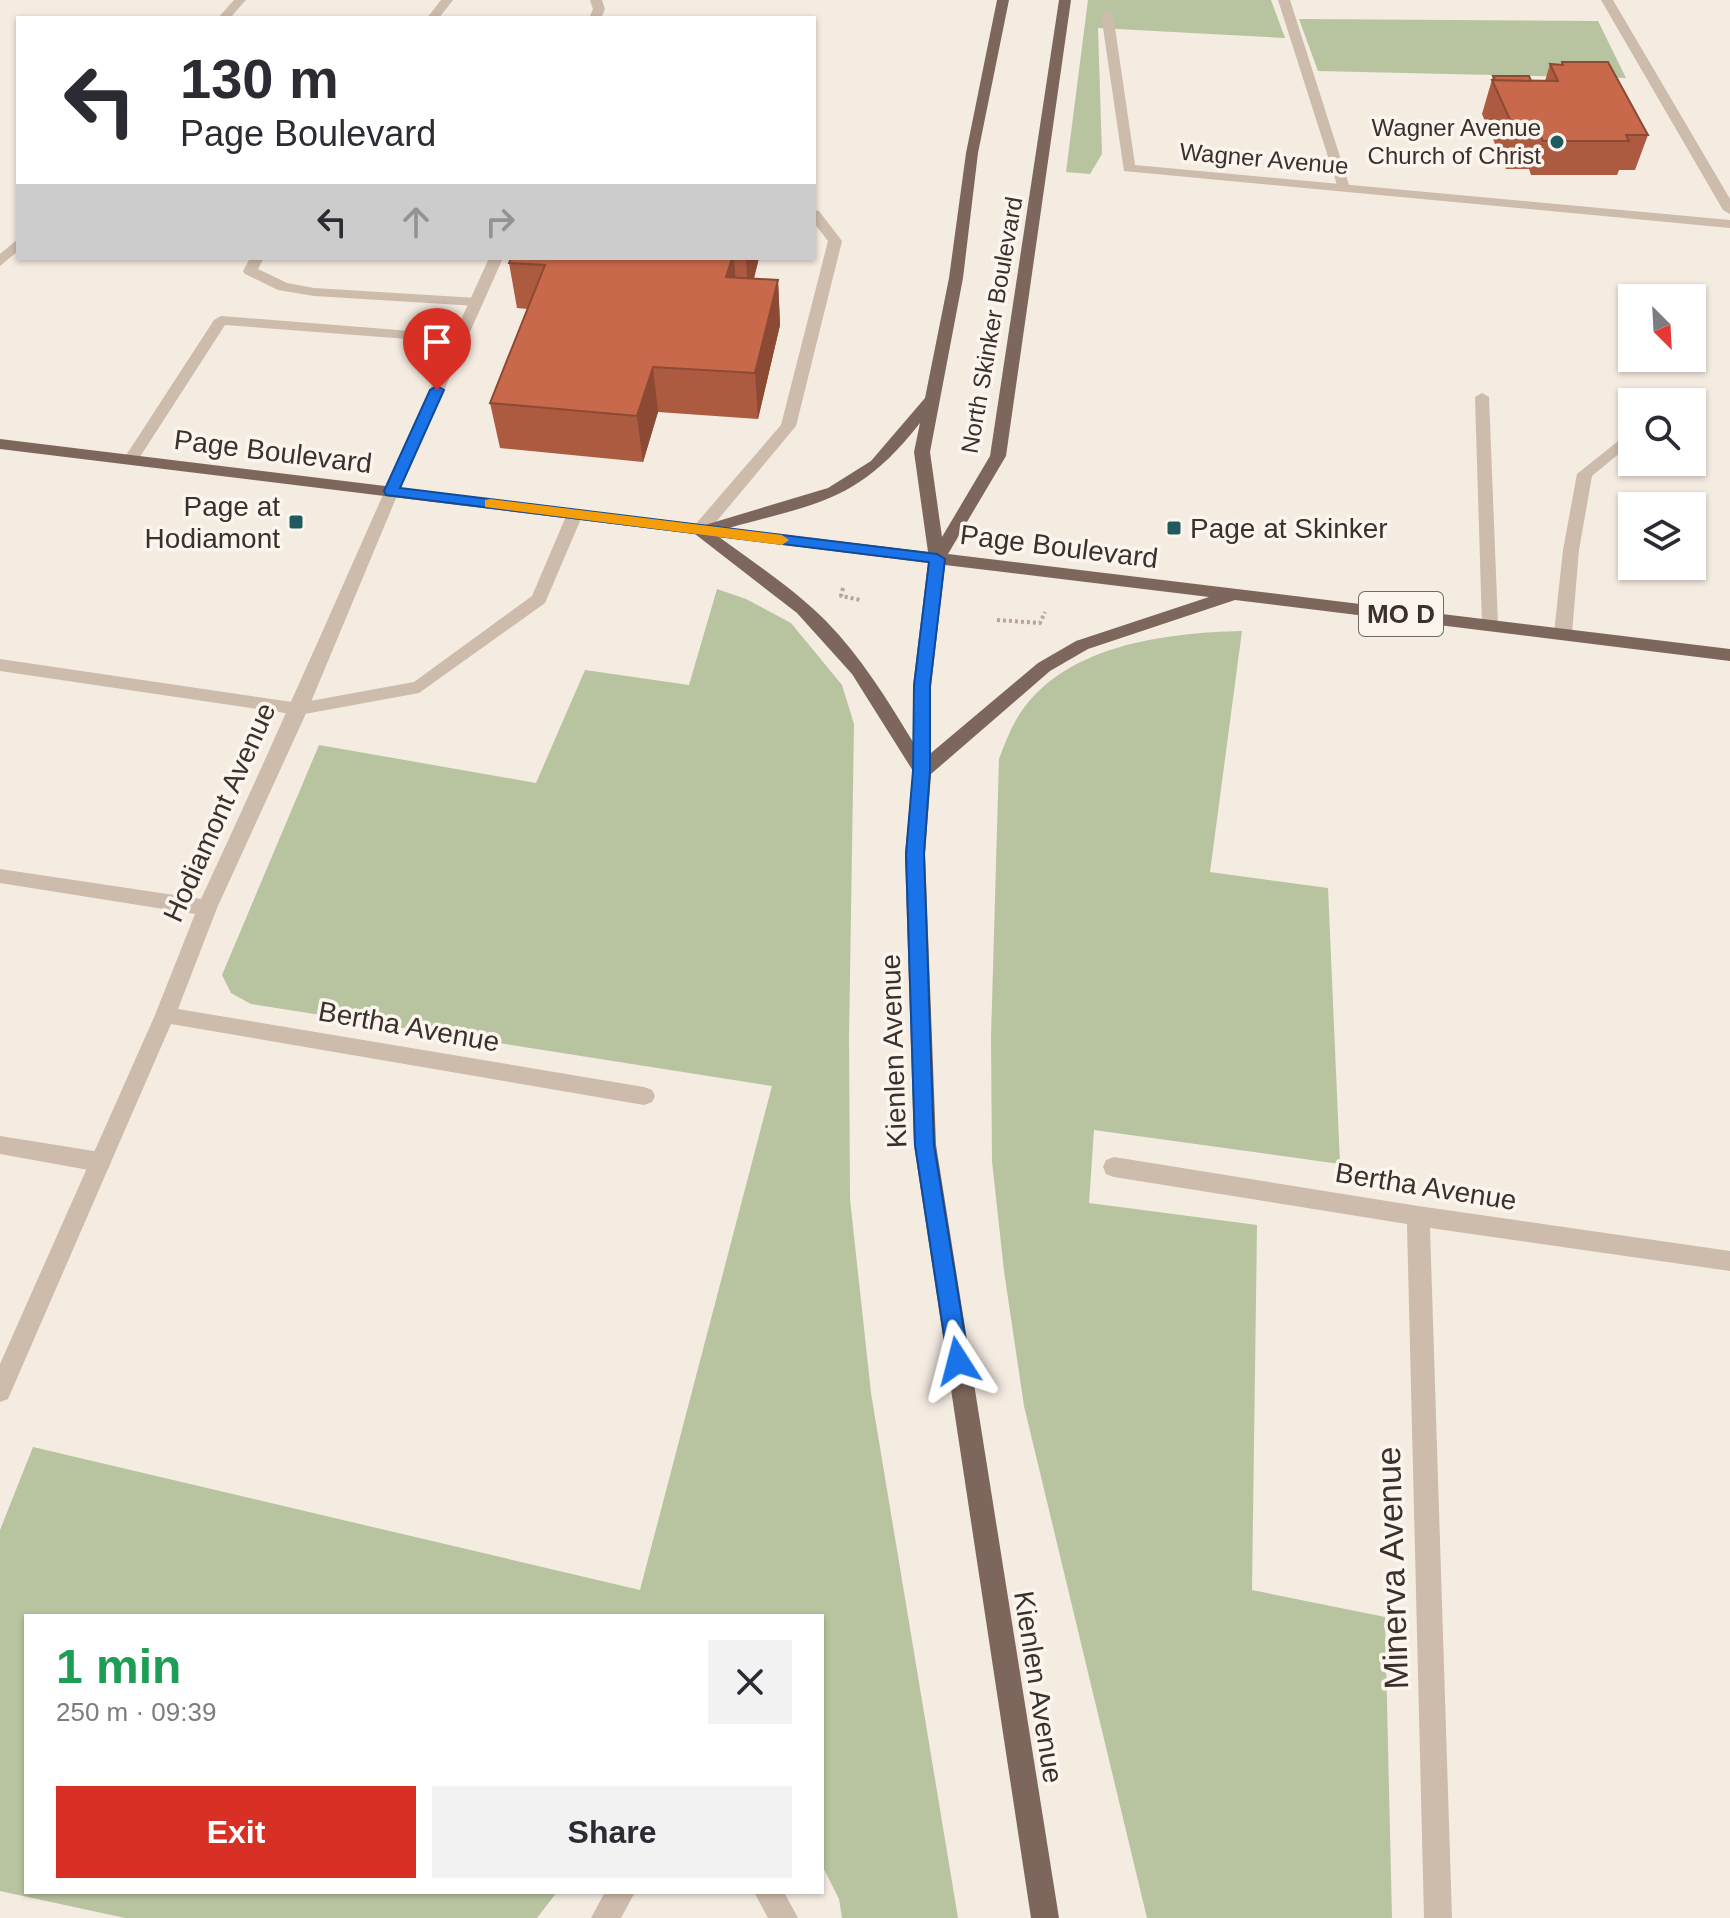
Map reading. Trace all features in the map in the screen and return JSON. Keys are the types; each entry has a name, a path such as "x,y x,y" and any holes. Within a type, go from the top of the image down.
{"main road":[{"name":"North Skinker Boulevard","path":"937,559 922,452 956,278 972,153 1003,0"},
{"name":"North Skinker Boulevard","path":"937,559 998,456 1065,0"},
{"path":"700,530 833,492 854,482 871,470 934,396"},
{"name":"Page Boulevard","path":"0,444 1730,655"},
{"path":"700,530 799,607 833,638 854,665 922,771 1044,667 1082,645 1238,593"},
{"name":"Kienlen Avenue","path":"937,559 922,686 922,771 915,854 925,1145 1045,1918"}],"street":[{"path":"226,16 240,0"},
{"path":"435,16 447,0"},
{"path":"1284,0 1344,188"},
{"path":"1607,0 1730,210"},
{"name":"Wagner Avenue","path":"1107,14 1129,168 1730,224"},
{"path":"700,530 788,426 835,241 816,217"},
{"path":"0,262 16,245"},
{"path":"256,260 250,271 283,287 477,302"},
{"name":"Hodiamont Avenue","path":"0,1391 165,1015 207,908 299,709 391,491 495,260"},
{"path":"131,460 221,320 460,339"},
{"path":"1482,397 1490,625"},
{"path":"1563,633 1571,550 1585,474 1618,447"},
{"path":"0,665 299,709 419,687 539,599 575,514"},
{"path":"0,876 207,908"},
{"name":"Bertha Avenue","path":"165,1015 644,1096"},
{"path":"0,1145 100,1162"},
{"name":"Bertha Avenue","path":"1114,1167 1418,1216 1730,1261"},
{"name":"Minerva Avenue","path":"1418,1216 1438,1918"},
{"path":"605,1918 620,1894"},
{"path":"769,1894 784,1918"}],"path":[{"path":"843,588 841,596 861,600"},
{"path":"997,620 1040,623 1045,612"}],"green space":[{"path":"1088,0 1271,0 1285,38 1098,28 1102,154 1090,174 1066,172"},
{"path":"1299,19 1598,21 1626,78 1318,71"},
{"path":"717,589 746,599 791,623 842,685 854,724 850,1199 871,1393 958,1918 842,1918 839,1899 824,1869 824,1614 24,1614 24,1894 555,1894 537,1918 125,1918 0,1891 0,1530 33,1447 640,1590 772,1086 251,1004 231,993 222,975 319,745 536,783 585,670 689,685"},
{"path":"1242,631 1210,872 1328,888 1340,1164 1094,1130 1089,1203 1257,1225 1252,1590 1385,1617 1392,1918 1147,1918 1024,1406 1004,1271 992,1161 991,1038 999,759 1016,720 1035,695 1059,675 1086,659 1148,640"}],"building":[{"path":"1562,62 1608,62 1648,135 1626,135 1629,141 1543,141 1540,135 1517,135 1492,80 1558,81 1550,64 1563,65"},
{"path":"1493,76 1529,76 1531,81 1495,80"},
{"path":"510,260 731,260 726,277 778,280 755,373 653,367 637,416 490,403 545,265 509,263"}],"slow traffic":[{"path":"490,504 782,540"}],"place":[{"name":"Wagner Avenue Church of Christ","path":"1557,142"},
{"name":"Page at Hodiamont","path":"296,522"},
{"name":"Page at Skinker","path":"1174,528"}],"route":[{"path":"437,390 391,491 937,559 922,686 922,771 915,854 925,1145 958,1361"}]}
